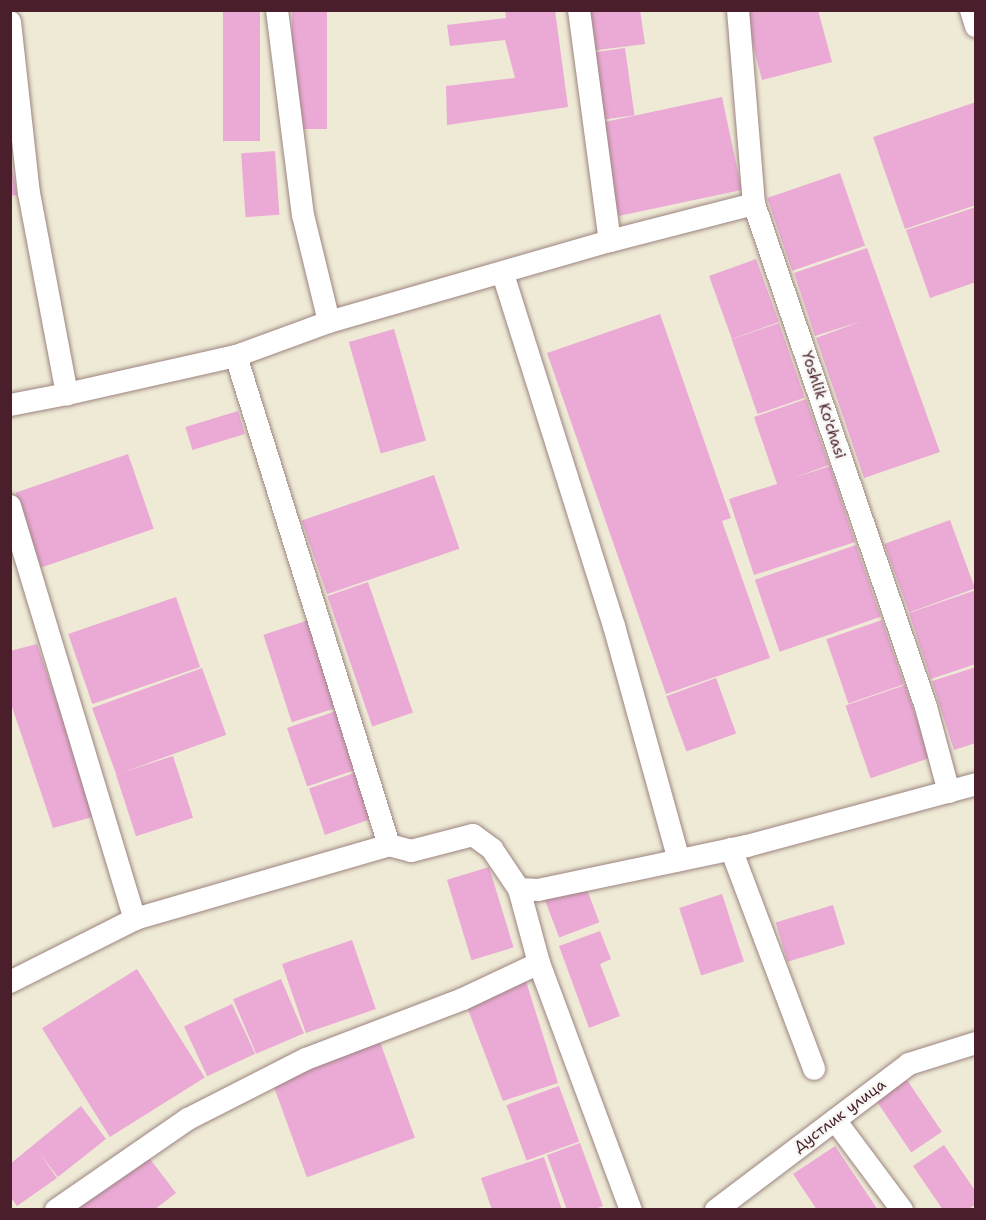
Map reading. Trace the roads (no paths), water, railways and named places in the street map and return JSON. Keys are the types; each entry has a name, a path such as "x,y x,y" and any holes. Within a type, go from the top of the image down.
{"street":[{"path":"278,10 303,215 329,322"},
{"path":"579,10 610,241"},
{"name":"Yoshlik Ko'chasi","path":"738,10 754,204 926,707 949,792"},
{"path":"972,10 975,26"},
{"path":"10,22 29,193 67,394"},
{"path":"10,405 236,356 329,322 503,274 610,241 754,204"},
{"path":"503,274 614,626 679,860"},
{"path":"236,356 389,845"},
{"path":"10,506 135,919"},
{"path":"519,889 538,890 731,849 949,792 975,783"},
{"path":"10,982 135,919 389,845 411,851 473,835 492,849 519,889 539,963 631,1209"},
{"path":"731,849 814,1069"},
{"path":"56,1209 188,1119 306,1059 463,999 539,963"},
{"name":"Дустлик улица","path":"716,1209 909,1064 975,1043"},
{"path":"835,1120 902,1209"}]}
